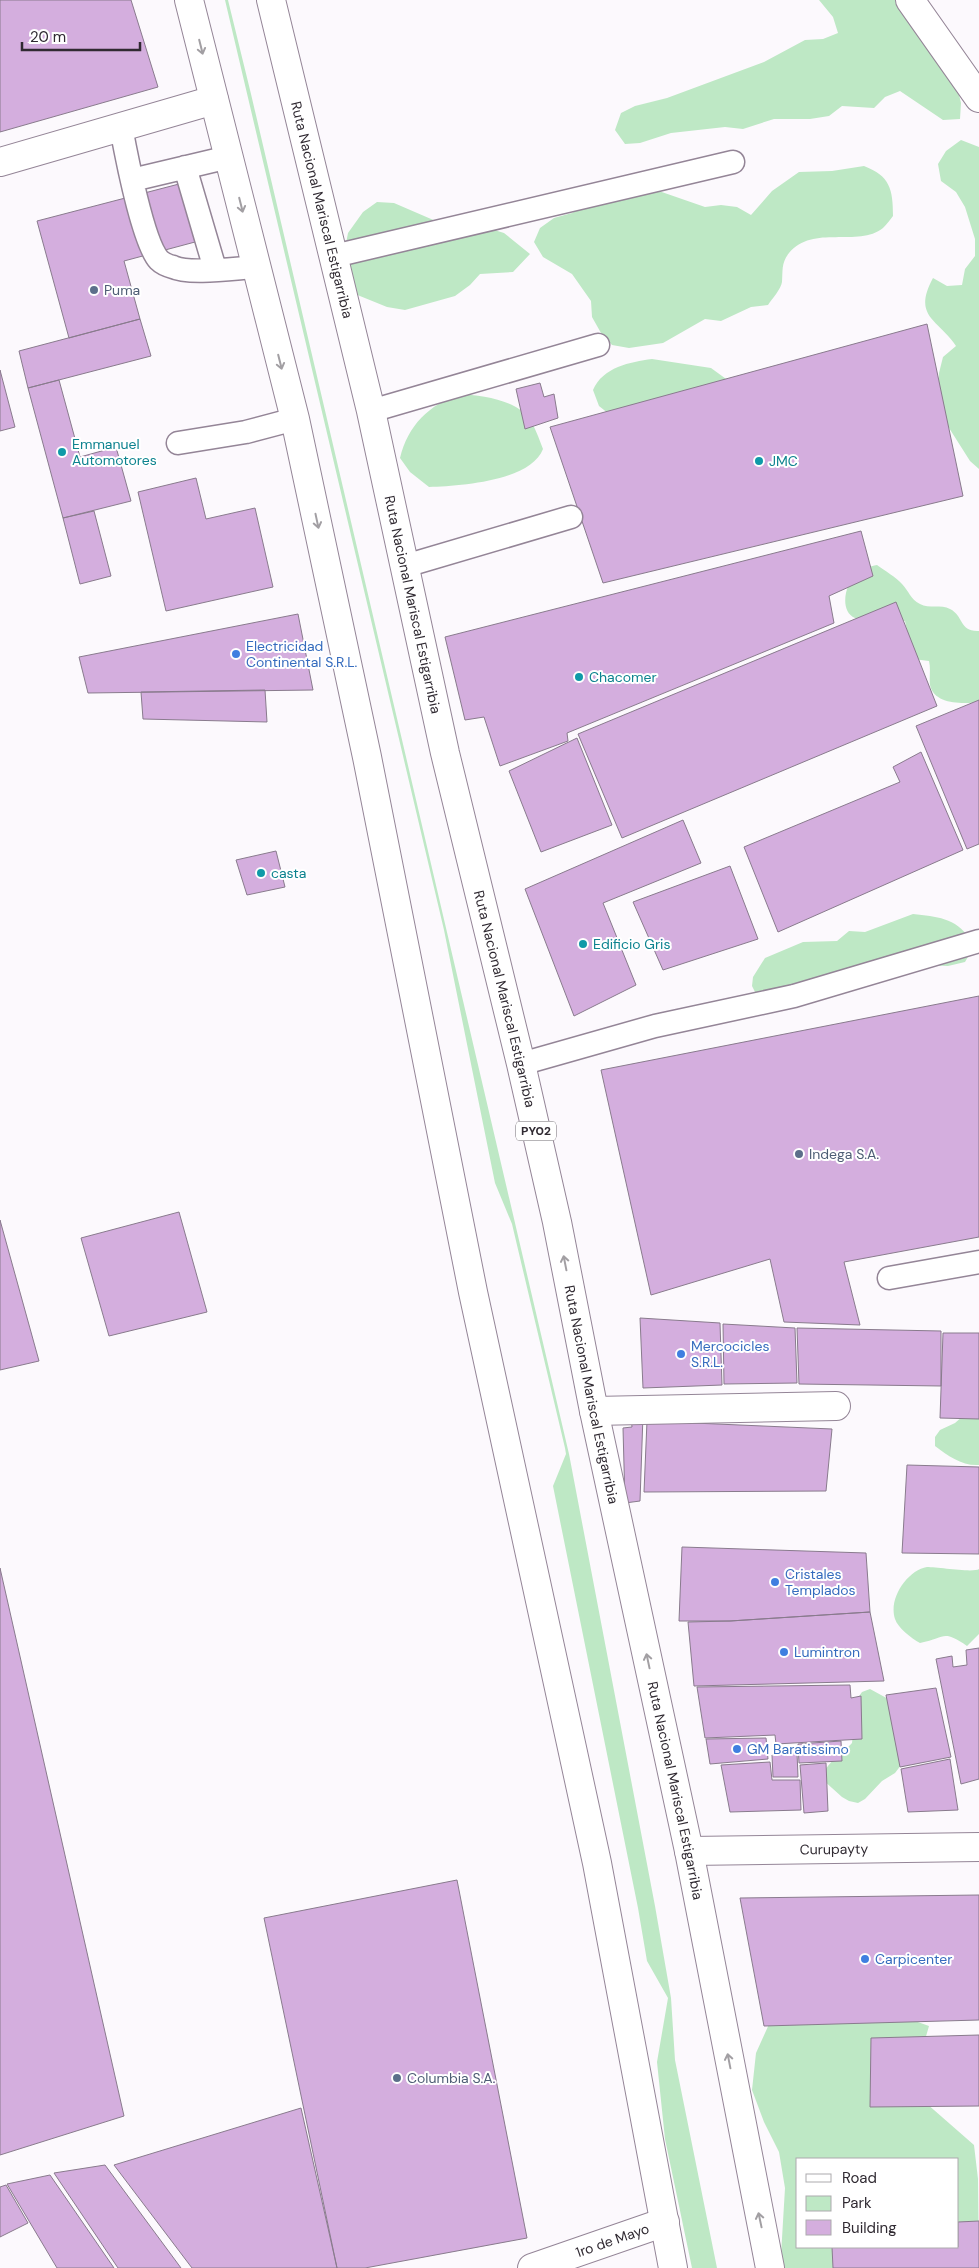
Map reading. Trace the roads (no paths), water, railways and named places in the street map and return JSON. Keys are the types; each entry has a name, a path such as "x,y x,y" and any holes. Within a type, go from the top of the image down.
{"main road":[{"path":"189,0 295,419 367,756 475,1302 597,1863 673,2268"},
{"name":"Ruta Nacional Mariscal Estigarribia","path":"272,0 372,411 445,753 521,1064 557,1222 594,1411 689,1851 770,2268"},
{"path":"910,0 979,98"},
{"path":"0,162 214,100"},
{"path":"594,1411 836,1406"},
{"name":"Curupayty","path":"689,1851 979,1847"},
{"name":"1ro de Mayo","path":"532,2268 665,2222"}],"lane":[{"path":"121,127 132,180 148,238 159,260 174,268 190,271 257,267"},
{"path":"132,180 229,157"},
{"path":"334,256 733,162"},
{"path":"185,167 215,269"},
{"path":"372,411 598,345"},
{"path":"178,442 246,432 295,419"},
{"path":"405,566 570,517"},
{"path":"521,1064 655,1026 794,996 979,941"},
{"path":"889,1278 979,1262"}],"place":[{"name":"Puma","path":"94,290"},
{"name":"Emmanuel Automotores","path":"62,452"},
{"name":"JMC","path":"759,461"},
{"name":"Electricidad Continental S.R.L.","path":"236,654"},
{"name":"Chacomer","path":"579,677"},
{"name":"casta","path":"261,873"},
{"name":"Edificio Gris","path":"583,944"},
{"name":"Indega S.A.","path":"799,1154"},
{"name":"Mercocicles S.R.L.","path":"681,1354"},
{"name":"Cristales Templados","path":"775,1582"},
{"name":"Lumintron","path":"784,1652"},
{"name":"GM Baratissimo","path":"737,1749"},
{"name":"Carpicenter","path":"865,1959"},
{"name":"Columbia S.A.","path":"397,2078"}]}
